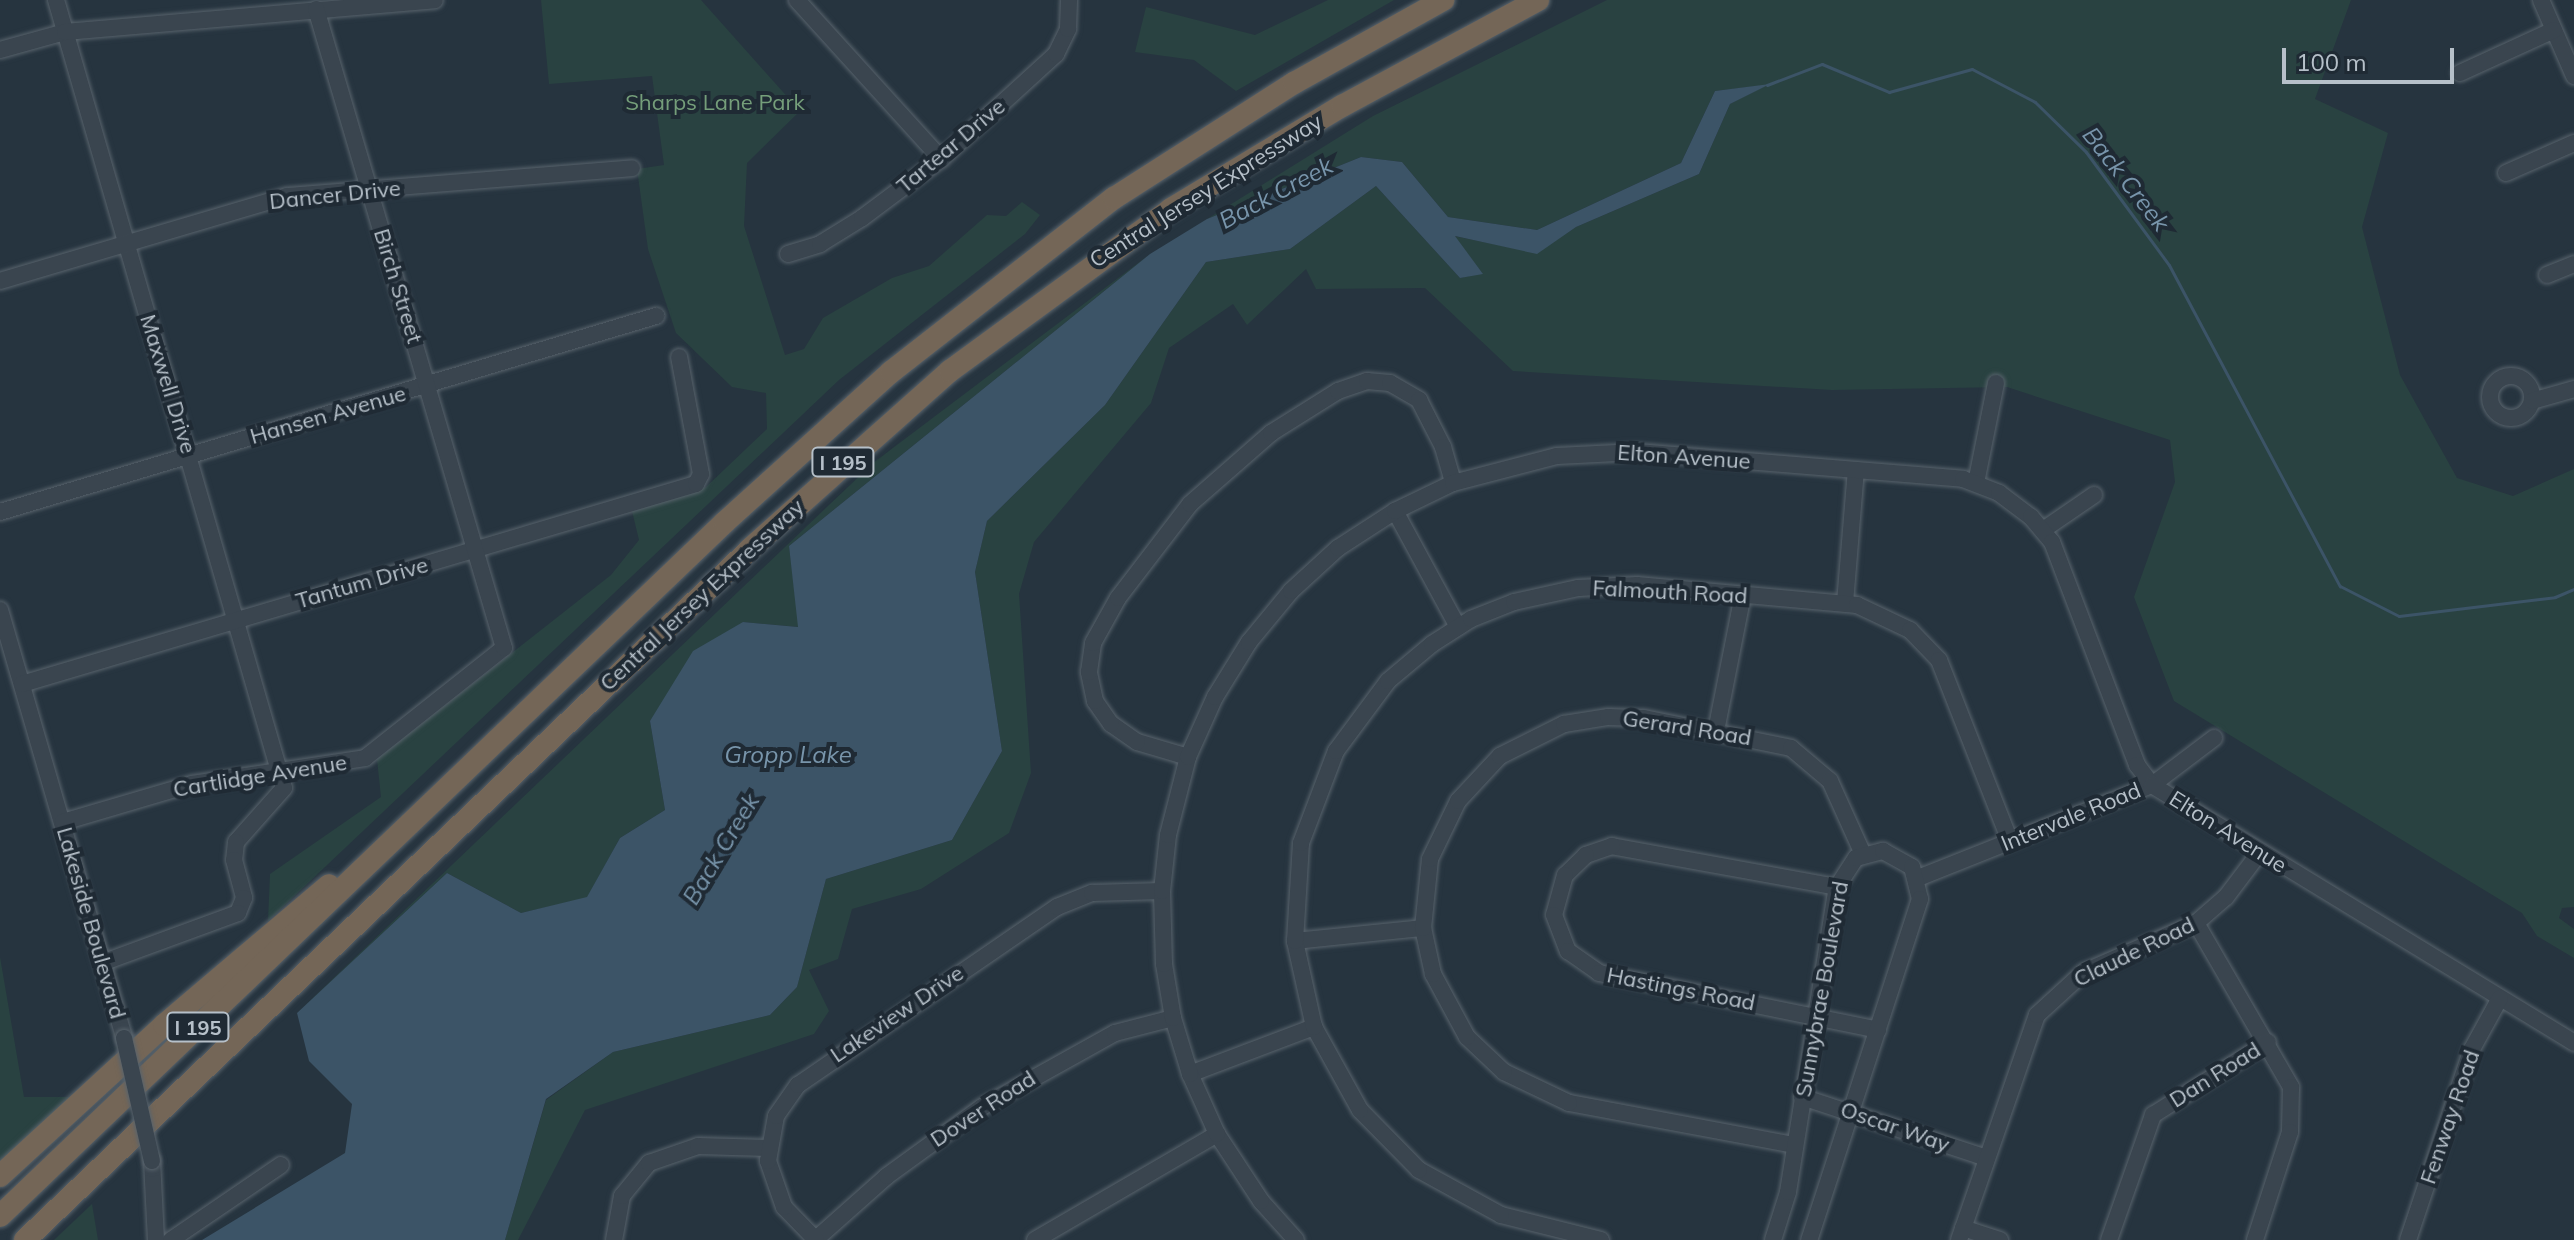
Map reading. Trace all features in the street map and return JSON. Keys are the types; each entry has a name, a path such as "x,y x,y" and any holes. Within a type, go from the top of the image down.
{"highway":[{"name":"Central Jersey Expressway","path":"0,1216 821,432 962,314 1114,198 1227,124 1443,0"},
{"name":"Central Jersey Expressway","path":"25,1240 739,559 950,371 1171,209 1342,106 1538,0"},
{"path":"0,1179 240,958 394,837"}],"street":[{"name":"Maxwell Drive","path":"56,0 281,768"},
{"path":"0,50 65,32 435,0"},
{"path":"797,0 941,159"},
{"name":"Tartear Drive","path":"788,254 820,244 862,218 941,159 1056,54 1068,29 1069,0"},
{"path":"2541,0 2574,76"},
{"name":"Birch Street","path":"316,9 504,642 499,656 365,758"},
{"path":"2460,73 2554,30"},
{"path":"2506,173 2574,143"},
{"name":"Dancer Drive","path":"0,281 260,202 632,168"},
{"path":"2547,275 2574,264"},
{"name":"Hansen Avenue","path":"0,512 656,316"},
{"name":"Tantum Drive","path":"22,684 476,550 700,479 679,357"},
{"path":"1188,757 1137,742 1111,724 1095,701 1089,672 1093,643 1118,598 1190,504 1271,433 1338,391 1367,381 1390,383 1419,400 1443,447 1453,483"},
{"path":"1976,483 1996,383"},
{"path":"2532,401 2574,389"},
{"name":"Elton Avenue","path":"1292,1239 1217,1134 1190,1074 1173,1018 1164,964 1162,891 1168,835 1188,757 1225,678 1269,615 1338,548 1395,511 1453,483 1526,462 1597,452 1856,470 1976,483 2016,504 2043,530 2137,765 2152,785 2574,1043"},
{"path":"1845,603 1856,470"},
{"path":"2043,530 2094,495"},
{"path":"1395,511 1458,627"},
{"name":"Falmouth Road","path":"1601,1240 1501,1215 1419,1170 1360,1110 1314,1027 1295,941 1301,843 1336,751 1388,681 1458,627 1514,602 1578,588 1637,585 1845,603 1894,620 1939,660 2010,841"},
{"path":"1716,731 1743,595"},
{"name":"Lakeside Boulevard","path":"0,610 124,1038 152,1161 156,1240"},
{"name":"Gerard Road","path":"1794,1145 1569,1103 1525,1085 1486,1057 1453,1017 1433,974 1423,928 1426,879 1443,827 1471,785 1510,750 1564,724 1608,717 1775,742 1806,757 1830,781 1863,854"},
{"name":"Intervale Road","path":"1918,878 2152,785 2214,738"},
{"name":"Cartlidge Avenue","path":"63,822 192,784 281,768 324,768 365,758"},
{"path":"104,962 238,913 244,898 234,851 242,834 280,795 281,768"},
{"name":"Hastings Road","path":"1837,887 1612,846 1575,863 1555,901 1561,940 1577,961 1599,973 1878,1030"},
{"name":"Claude Road","path":"1961,1234 2029,1029 2051,999 2084,972 2196,923 2226,897 2260,852"},
{"name":"Sunnybrae Boulevard","path":"1773,1240 1788,1192 1837,887 1847,866 1863,854 1893,854 1918,878"},
{"path":"1809,1240 1919,904 1918,878"},
{"name":"Lakeview Drive","path":"768,1148 786,1099 815,1069 1057,907 1092,893 1162,891"},
{"path":"2196,923 2268,1042 2291,1087 2293,1118 2255,1240"},
{"path":"1295,941 1423,928"},
{"name":"Fenway Road","path":"2408,1240 2472,1049 2500,998"},
{"name":"Dover Road","path":"815,1240 887,1176 1007,1091 1115,1033 1173,1018"},
{"path":"1190,1074 1314,1027"},
{"name":"Dan Road","path":"2109,1240 2153,1115 2268,1042"},
{"name":"Oscar Way","path":"1802,1097 1986,1158"},
{"path":"1035,1240 1217,1134"},
{"path":"614,1240 622,1196 649,1163 698,1146 768,1148 776,1193 815,1240"},
{"path":"171,1240 281,1165"},
{"path":"1961,1234 2000,1240"}],"green space":[{"name":"Sharps Lane Park","path":"541,0 701,0 800,111 747,163 744,226 785,355 804,349 823,318 892,278 929,266 987,215 1006,216 1022,202 1040,215 1025,234 839,380 268,921 270,874 381,797 377,759 611,575 639,540 632,511 706,487 767,429 766,393 732,387 676,333 648,249 637,169 664,165 652,76 549,84"},
{"path":"1328,0 1394,0 1236,91 1194,60 1135,52 1146,7 1255,35"},
{"path":"1607,0 2351,0 2315,99 2388,133 2362,227 2400,375 2457,478 2513,496 2574,469 2574,907 2562,908 2559,918 2574,929 2574,958 2537,936 2522,913 2174,701 2134,597 2175,482 2170,440 2007,387 1832,390 1513,371 1425,288 1316,289 1306,269 1247,325 1233,304 1169,348 1151,403 1034,542 1019,594 1031,773 1009,833 921,889 852,909 838,959 809,970 829,1011 814,1034 585,1110 518,1240 505,1240 546,1100 613,1052 770,1015 797,987 826,879 952,840 1002,751 975,572 987,521 1105,405 1206,262 1290,249 1376,186 1460,278 1482,273 1454,236 1537,253 1576,227 1699,174 1730,104 1767,85 1715,91 1681,163 1537,230 1448,217 1402,162 1361,157 1207,219 1373,116"},
{"path":"1150,254 789,546 799,627 743,622 650,721 665,810 620,838 587,898 521,913 447,873 297,1013 873,463"},
{"path":"0,957 24,1097 70,1097 0,1176"},
{"path":"92,1204 98,1240 54,1240"}],"water":[{"name":"Gropp Lake","path":"1770,84 1730,104 1699,174 1576,227 1537,254 1455,236 1483,274 1460,278 1376,186 1290,249 1206,262 1105,405 987,521 975,572 1002,751 952,840 826,879 797,987 770,1015 613,1052 546,1099 505,1240 202,1240 345,1153 352,1104 309,1061 297,1013 447,873 521,913 587,897 620,838 665,810 650,721 693,651 743,622 798,627 789,546 1150,254 1207,219 1361,157 1402,162 1448,217 1537,230 1681,163 1715,91"}],"waterway":[{"name":"Back Creek","path":"1767,85 1822,64 1889,92 1972,69 2035,102 2086,152 2169,265 2340,586 2399,616 2555,597 2574,589"}]}
